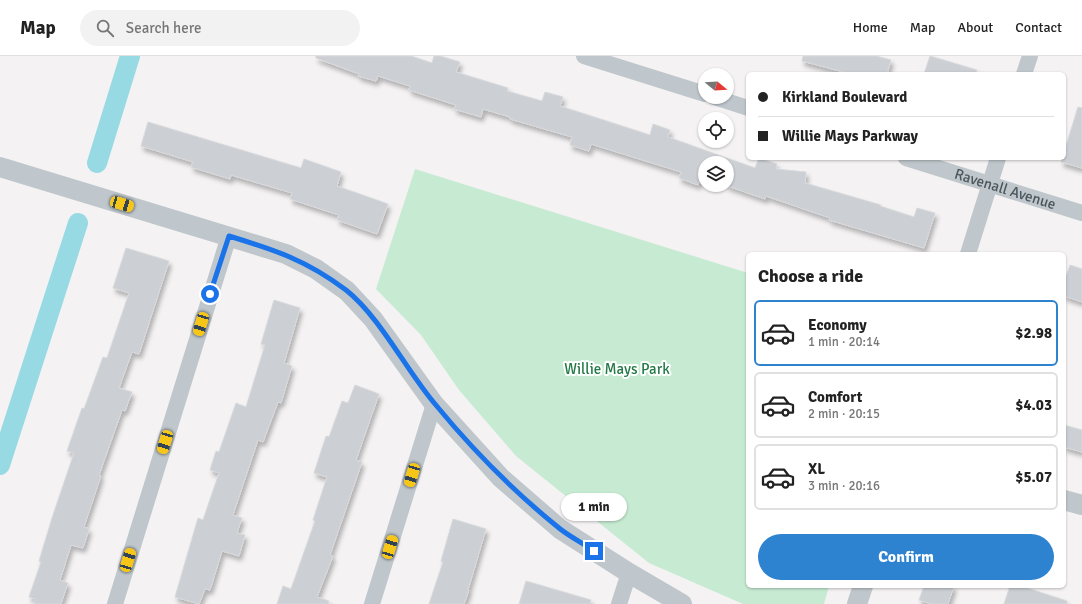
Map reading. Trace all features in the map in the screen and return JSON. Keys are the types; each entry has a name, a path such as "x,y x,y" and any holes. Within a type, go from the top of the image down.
{"street":[{"path":"584,56 698,92"},
{"path":"1025,72 1030,56"},
{"path":"734,103 746,107"},
{"name":"Ravenall Avenue","path":"912,160 1082,213"},
{"path":"969,252 997,160"},
{"path":"0,167 286,254 316,269 347,291 373,319 434,404 501,478 560,529 629,573 682,604"},
{"path":"115,604 229,236"},
{"path":"372,604 434,404"},
{"path":"1066,501 1082,505"},
{"path":"619,604 629,573"},
{"path":"857,604 862,588"}],"green space":[{"name":"Willie Mays Park","path":"415,169 746,272 746,588 828,588 824,604 743,604 649,563 516,456 459,390 421,335 376,289"}],"building":[{"path":"316,56 411,56 432,63 434,56 440,56 460,62 456,72 508,88 507,91 542,101 545,92 563,97 560,106 650,135 653,124 670,130 668,137 721,156 698,156 698,185 679,178 681,172 591,144 589,151 570,145 572,137 510,119 510,117 483,109 481,117 454,109 456,105 409,90 410,86 378,76 376,81 358,76 359,74 316,58"},
{"path":"803,56 876,56 891,60 888,72 843,72 802,61"},
{"path":"930,56 977,70 976,72 925,72"},
{"path":"1078,107 1082,108 1082,168 1061,162 1062,160 1066,160 1066,146"},
{"path":"148,122 301,168 304,159 341,172 337,186 388,204 377,234 337,220 339,215 290,199 292,193 231,175 230,179 191,167 193,162 141,146"},
{"path":"758,160 765,160 777,164 776,169 806,172 805,183 881,205 880,206 914,217 917,208 935,213 924,248 829,220 830,218 766,196 765,199 734,188 734,161 755,168"},
{"path":"126,248 169,261 139,354 132,352 119,388 132,392 125,411 122,410 99,475 101,476 84,527 89,529 83,548 71,545 60,580 68,583 61,604 34,604 35,599 29,597 41,562 39,561 52,518 74,453 67,451 82,408 84,409 103,357 107,358 129,293 113,288"},
{"path":"1070,265 1082,269 1082,302 1066,297 1066,276"},
{"path":"274,300 300,308 284,363 292,366 281,403 278,402 263,442 258,440 233,515 242,518 237,533 245,535 239,556 222,551 210,590 205,589 199,604 175,597 198,518 203,520 219,473 210,470 216,451 219,452 236,403 246,407 265,345 261,344"},
{"path":"355,385 379,394 356,460 362,462 330,555 333,556 317,597 329,601 328,604 277,604 283,586 291,589 315,521 313,520 327,477 314,473 326,436 329,437 342,401 348,403"},
{"path":"1066,426 1082,430 1082,452 1066,448"},
{"path":"453,519 486,529 469,590 464,604 429,604 443,562 441,561"},
{"path":"526,581 591,600 590,604 519,604"},
{"path":"923,588 953,588 948,604 931,604 919,600"},
{"path":"1009,588 1027,588 1067,601 1067,604 1004,604"}],"waterway":[{"path":"97,163 130,56"},
{"path":"0,465 78,223"}],"route":[{"path":"210,294 229,236 286,254 316,269 347,291 373,319 434,404 501,478 560,529 594,551"}]}
